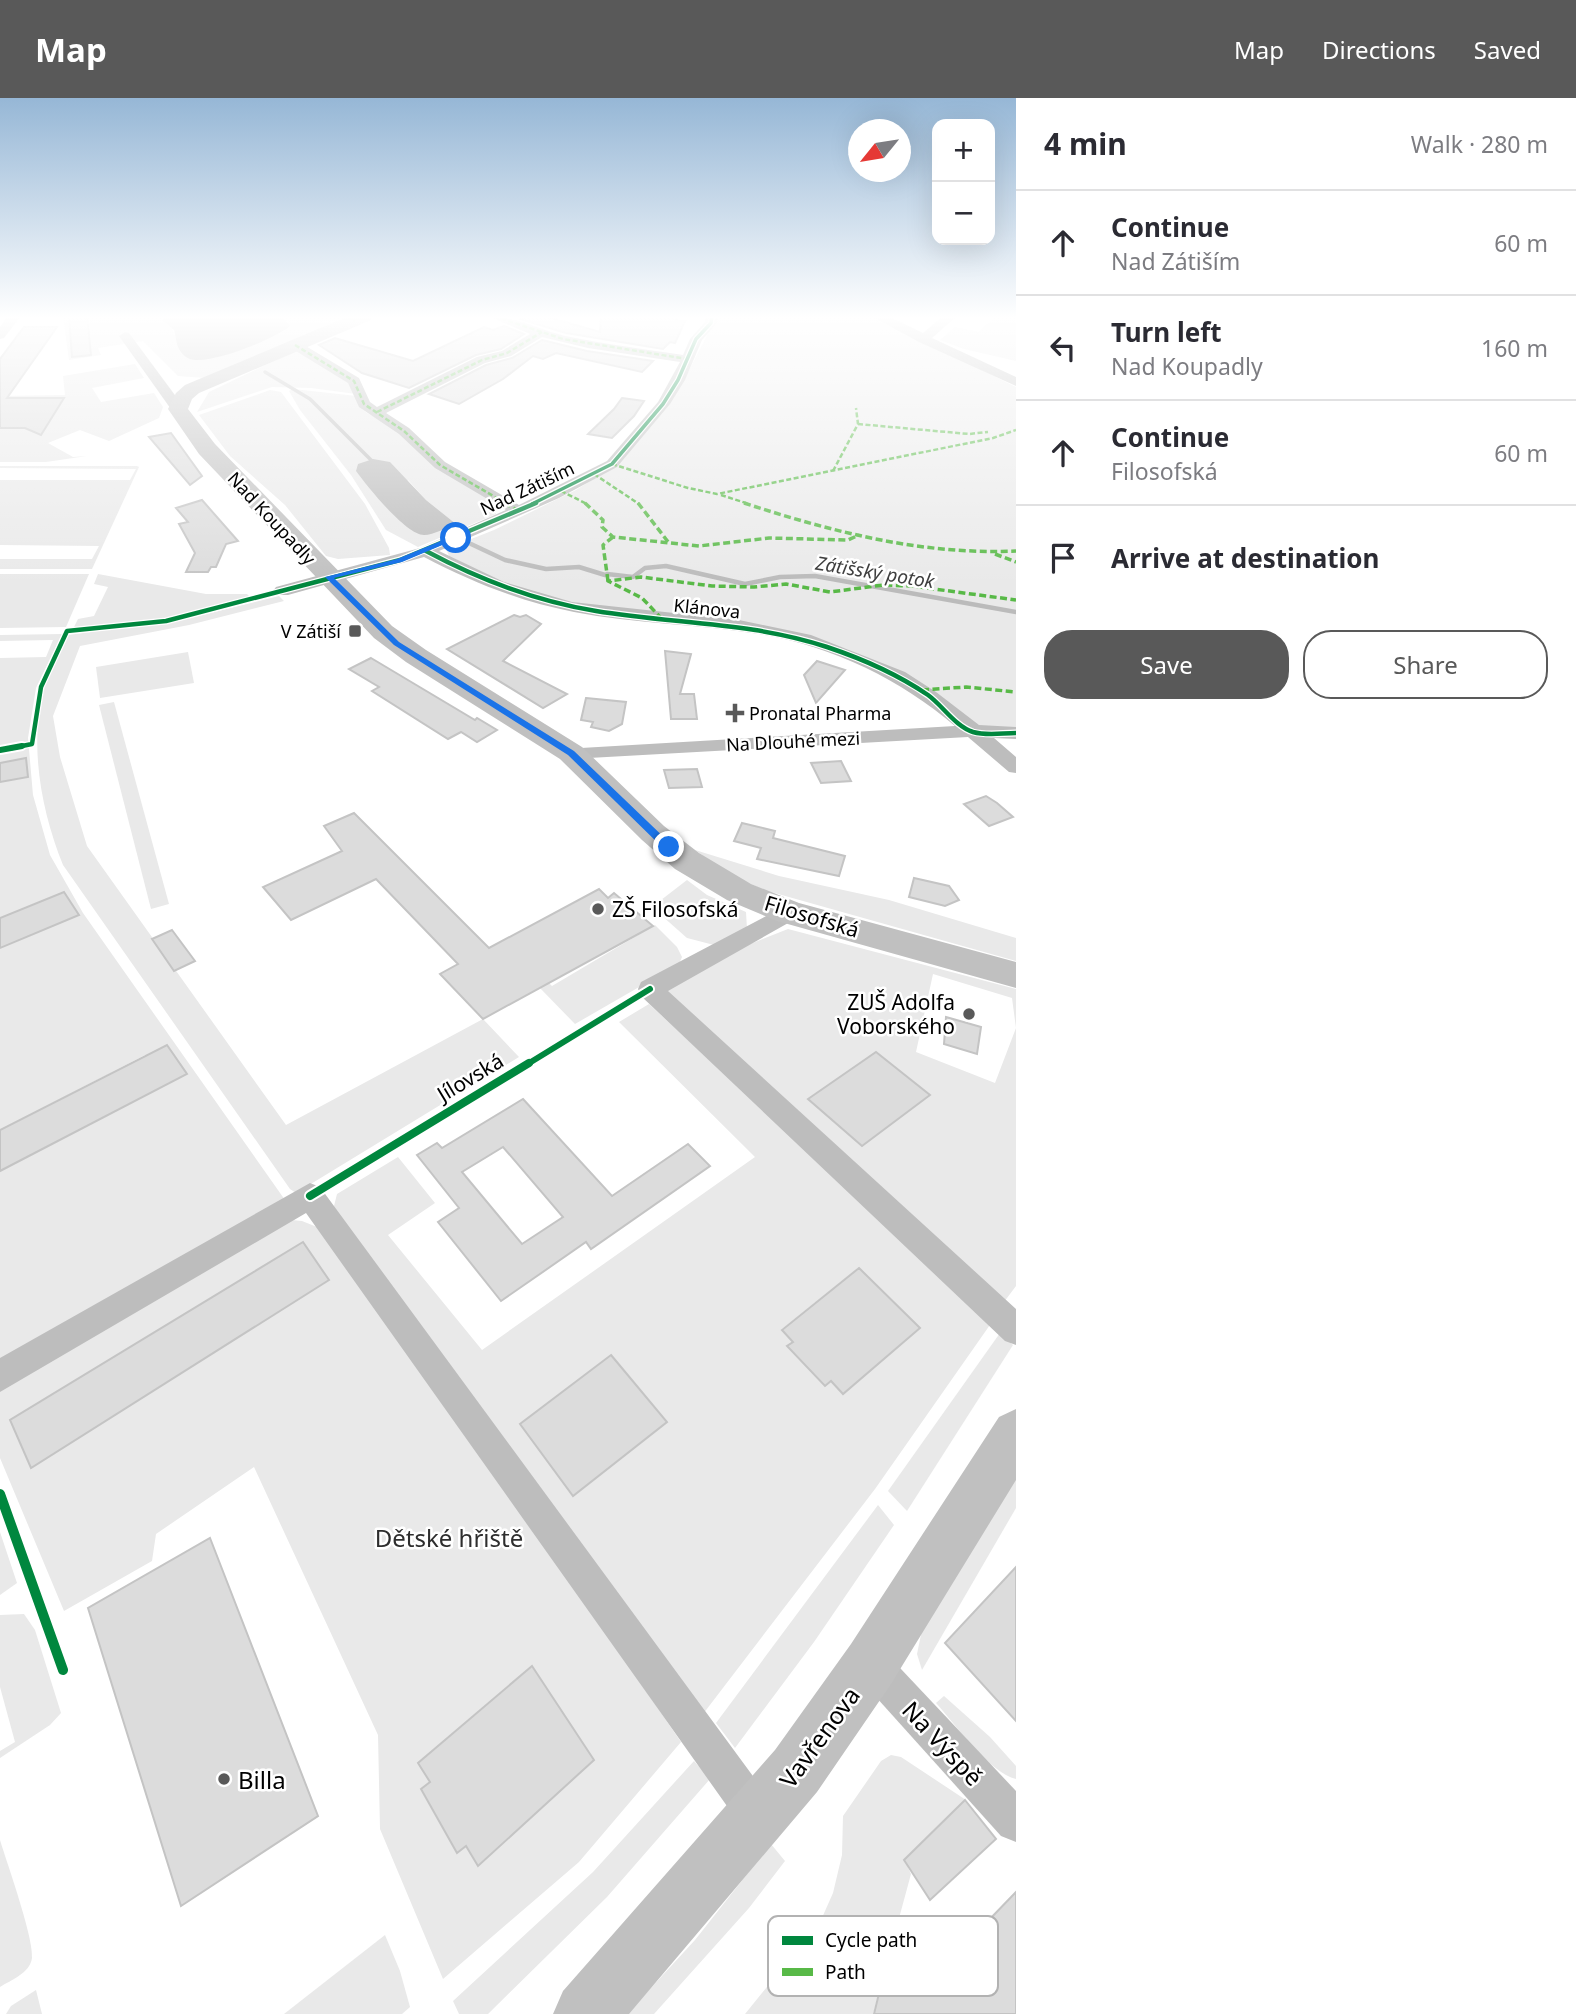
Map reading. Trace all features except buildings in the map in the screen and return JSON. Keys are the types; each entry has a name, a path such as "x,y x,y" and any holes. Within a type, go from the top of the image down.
{"street":[{"name":"Nad Koupadly","path":"175,405 207,449 396,644 571,753"},
{"path":"366,405 404,431 440,465 519,511"},
{"path":"377,412 390,405"},
{"name":"Nad Zátiším","path":"282,591 426,551 519,511 612,464 662,405"},
{"name":"Klánova","path":"426,551 494,586 532,598 623,615 760,630 827,647 899,677 932,698 1016,767"},
{"name":"Na Dlouhé mezi","path":"571,753 970,731 1016,733"},
{"name":"Filosofská","path":"571,753 653,833 687,862 739,892 789,912 1016,975"},
{"path":"789,912 650,989 1016,1330"},
{"path":"0,1376 310,1196 758,1816"},
{"name":"Vavřenova","path":"586,2014 796,1771 872,1664 1016,1434"},
{"name":"Na Výspě","path":"872,1664 1016,1821"}],"green space":[{"path":"0,405 11,427 46,427 51,405 163,407 159,418 109,441 80,430 48,443 73,457 87,456 46,462 0,462"},
{"path":"201,405 217,405 197,412"},
{"path":"226,405 291,405 365,504 389,548 390,555 338,559 326,556 285,505 230,456 199,415"},
{"path":"297,405 361,405 367,413 390,425 494,501 496,514 418,547 386,530 351,475","holes":["408,480 426,500 456,524 392,512 389,507"]},
{"path":"664,405 1016,405 1016,729 992,729 970,723 897,671 847,649 808,636 564,601 520,591 449,556 446,549 494,530 576,490 620,462"},
{"path":"0,466 139,467 92,569 0,569 0,559 92,559 99,546 0,545 0,480 130,480 136,469"},
{"path":"0,574 89,574 66,627 0,628"},
{"path":"98,574 206,594 247,594 251,598 166,618 84,629 74,627 78,619 94,616 108,587 94,584"},
{"path":"279,596 284,601 189,625 80,646 53,716 60,757 87,846 286,1125 483,1019 519,1057 296,1193 290,1189 63,865 44,803 37,738 44,687 68,635 182,620"},
{"path":"62,634 36,688 28,738 33,795 50,855 83,913 285,1200 0,1368 0,1171 187,1074 145,1055 0,1130 0,948 78,914 63,892 0,918 0,782 27,777 25,758 0,763 0,658 46,657 53,640 0,641 0,635"},
{"path":"188,652 194,683 100,698 96,667"},
{"path":"114,702 169,904 151,909 99,705"},
{"path":"695,850 779,876 889,900 1016,938 1016,961 764,890 729,874"},
{"path":"687,880 707,895 746,912 747,929 714,945 687,938 652,907"},
{"path":"655,925 677,947 682,957 679,964 575,1024 540,988 541,975 552,986"},
{"path":"788,929 1016,989 1016,1028 1016,1286 1004,1302 663,990 735,950","holes":["933,974 1012,998 1016,1028 995,1083 916,1052","876,1052 929,1096 862,1146 808,1099"]},
{"path":"649,1004 992,1322 875,1489 700,1718 332,1214 337,1194 398,1157 435,1203 388,1235 482,1350 755,1157 619,1022","holes":["858,1268 920,1328 843,1394 831,1381 825,1386 788,1347 793,1342 782,1329","611,1356 666,1422 573,1496 520,1424"]},
{"name":"Dětské hřiště","path":"281,1219 302,1221 317,1227 538,1534 681,1742 579,1862 443,1979 380,1829 378,1735 254,1467 156,1534 152,1561 64,1611 0,1458 0,1383","holes":["303,1242 329,1280 32,1467","532,1666 594,1760 478,1866 466,1846 457,1853 421,1790 430,1782 419,1763"]},
{"path":"1000,1333 1013,1345 907,1511 888,1491"},
{"path":"1016,1475 1016,1508 922,1670 917,1654 922,1630"},
{"path":"878,1505 894,1525 814,1642 735,1748 716,1723"},
{"path":"0,1532 17,1583 0,1595"},
{"path":"24,1614 35,1630 61,1713 50,1725 0,1758 0,1751 15,1742 0,1687 0,1615"},
{"path":"944,1696 990,1737 1016,1766 1016,1779 995,1768 963,1735 936,1703"},
{"path":"891,1755 901,1757 966,1800 904,1859 911,1874 900,1916 823,1916 833,1893 842,1855 843,1816 881,1761"},
{"path":"694,1761 710,1779 607,1897 488,2014 459,2014 453,2001 593,1872"},
{"path":"0,1840 25,1918 32,1958 24,1972 0,1987"},
{"path":"771,1844 785,1861 749,1908 654,2014 627,2014 695,1940"},
{"path":"385,1935 400,1971 410,2007 402,2014 284,2014"},
{"path":"768,1986 768,1996 878,1996 873,2014 745,2014"},
{"path":"36,1990 42,2014 6,2014 11,2006"}],"shaded area":[{"path":"373,459 390,462 426,500 456,524 424,535 407,527 387,509 356,471 358,464"}],"waterway":[{"name":"Zátišský potok","path":"316,405 376,465"},
{"name":"Zátišský potok","path":"471,544 505,560 546,569 579,567 605,575"},
{"name":"Zátišský potok","path":"607,574 633,577 645,568 666,566 745,584 780,577 815,576 1016,612"}],"marked path":[{"path":"366,405 404,431 440,465 519,511"},
{"path":"377,412 390,405"},
{"path":"833,471 858,424 856,408"},
{"path":"858,424 969,434 988,432"},
{"path":"612,464 688,488 717,494 993,438 1016,430"},
{"path":"594,474 637,502 653,519 669,543"},
{"path":"561,491 586,503 603,520 602,527 613,537 699,546 769,538 848,540 859,535"},
{"path":"721,495 866,538 941,550 1016,551"},
{"path":"608,581 603,545 613,537"},
{"path":"995,554 1016,562"},
{"path":"662,619 649,602 608,581 641,577 712,586 754,587 786,584 830,592 883,585 912,586 1016,600"},
{"path":"922,690 966,687 1016,692"}],"cycle path":[{"path":"0,750 32,744 41,687 67,631 166,621 400,560 554,495 612,464 662,405"},
{"path":"426,551 474,576 568,606 622,615 765,630 812,642 890,672 932,698 954,719 973,732 1016,733"},
{"name":"Jílovská","path":"310,1196 650,989"},
{"path":"0,1494 63,1670"}],"place":[{"name":"V Zátiší","path":"355,631"},
{"name":"Pronatal Pharma","path":"735,713"},
{"name":"ZŠ Filosofská","path":"598,909"},
{"name":"ZUŠ Adolfa Voborského","path":"969,1014"},
{"name":"Billa","path":"224,1779"}],"route":[{"path":"456,538 400,560 329,577 396,644 571,753 669,847"}]}
